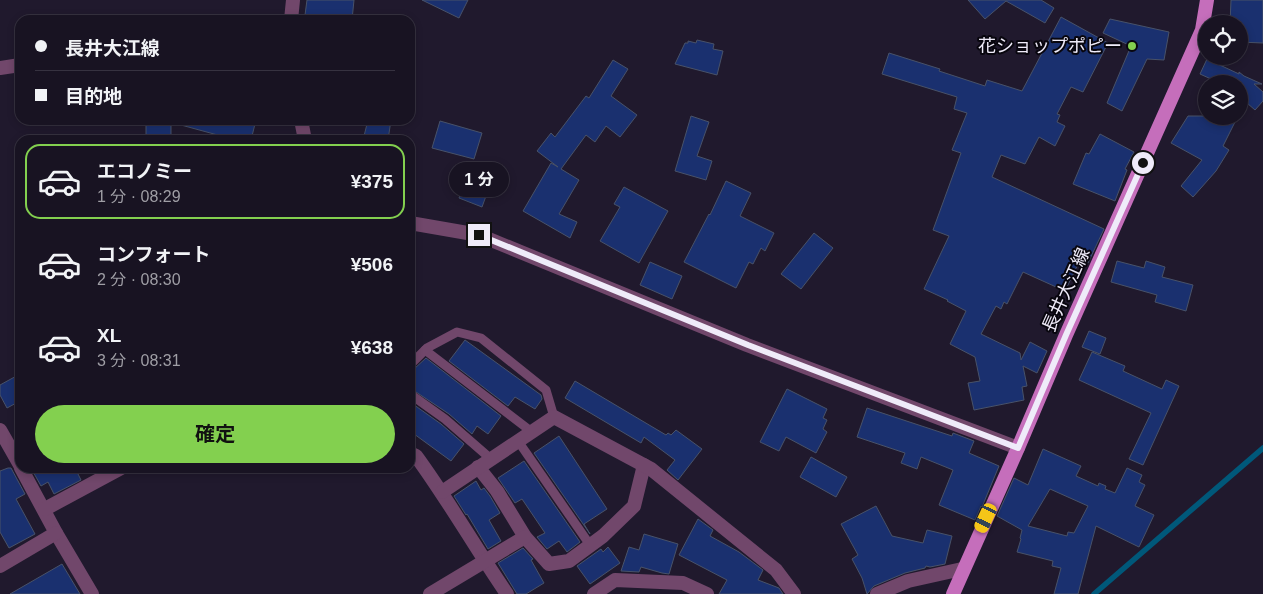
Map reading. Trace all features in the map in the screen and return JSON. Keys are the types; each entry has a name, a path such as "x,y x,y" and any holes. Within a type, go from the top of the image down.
{"main road":[{"name":"長井大江線","path":"952,594 1202,30 1207,0"}],"street":[{"path":"292,15 293,0"},
{"path":"0,68 15,66"},
{"path":"415,224 479,235 748,345 1018,448"},
{"path":"442,492 554,417 644,465 659,475 776,570 794,594"},
{"path":"0,430 15,456"},
{"path":"415,456 442,492 484,561 507,594"},
{"path":"478,467 497,490 525,537 549,564 569,561 634,506 644,465"},
{"path":"25,473 56,533 92,594"},
{"path":"45,510 112,473"},
{"path":"0,566 56,533"},
{"path":"430,594 525,537"},
{"path":"877,594 908,581 962,570"},
{"path":"594,594 615,580 683,583 707,594"}],"lane":[{"path":"415,360 425,350 457,332 481,338 546,390 554,417"},
{"path":"425,350 532,432"},
{"path":"415,398 491,459"},
{"path":"518,441 590,545"}],"building":[{"path":"307,0 354,0 352,15 305,15"},
{"path":"422,0 468,0 459,18"},
{"path":"968,0 1041,0 1054,8 1045,23 1006,1 985,19"},
{"path":"1231,0 1263,0 1263,43 1248,42 1248,15 1230,15"},
{"path":"1061,17 1108,43 1083,92 1071,87 1057,114 1060,115 1057,122 1065,126 1055,146 1039,137 1025,164 1001,155 992,177 1104,229 1088,263 1080,260 1065,291 1023,272 1007,304 1004,302 1001,309 996,306 981,334 1020,353 1021,360 1030,342 1047,351 1037,373 1023,366 1027,386 1022,387 1024,400 974,410 968,383 980,381 975,357 950,344 966,311 924,289 949,236 933,230 961,153 952,150 967,113 954,109 957,97 882,74 889,53 985,86 987,80 1022,91"},
{"name":"花ショップポピー","path":"1110,19 1169,32 1164,60 1147,59 1122,111 1107,103 1131,46 1103,33"},
{"path":"697,40 714,44 713,49 723,51 717,75 675,64 685,43 688,43 688,41 696,43"},
{"path":"613,60 628,69 611,96 637,115 620,137 606,126 595,142 586,135 561,169 579,180 559,214 577,222 570,238 523,211 551,163 558,167 537,151 551,133 555,137 586,96 589,98"},
{"path":"1204,65 1220,65 1243,75 1202,75 1200,74"},
{"path":"1248,78 1262,84 1254,84 1263,92 1263,101 1255,110 1248,104"},
{"path":"691,116 709,122 697,156 712,161 706,180 675,171"},
{"path":"1188,116 1198,116 1198,125 1234,125 1223,146 1229,150 1216,171 1193,197 1181,186 1202,160 1171,143"},
{"path":"440,121 482,133 474,159 432,148"},
{"path":"146,125 171,125 171,135 146,135"},
{"path":"181,125 255,125 252,135 218,135"},
{"path":"367,125 390,125 389,135 364,135"},
{"path":"1100,134 1134,152 1125,169 1127,170 1115,201 1073,184 1086,153 1089,154"},
{"path":"467,177 490,185 482,207 459,198"},
{"path":"726,181 751,193 740,216 774,233 765,251 761,248 753,264 749,262 736,288 684,262"},
{"path":"624,187 668,211 639,263 600,241 620,207 614,204"},
{"path":"814,233 833,248 801,289 781,274"},
{"path":"1117,261 1144,268 1146,261 1165,267 1162,277 1193,285 1186,311 1155,302 1157,295 1111,282"},
{"path":"650,262 682,276 672,299 640,285"},
{"path":"1089,331 1106,338 1100,354 1082,347"},
{"path":"465,340 541,395 542,399 535,409 515,397 508,406 449,361"},
{"path":"1092,352 1125,366 1123,371 1162,389 1166,380 1179,386 1143,465 1129,459 1151,413 1079,380"},
{"path":"426,358 501,416 488,434 477,426 472,434 449,414 415,391 415,368"},
{"path":"15,377 15,404 7,408 0,395 0,385"},
{"path":"575,381 666,435 668,433 671,435 676,430 702,449 678,480 667,470 675,460 644,437 641,443 565,398"},
{"path":"787,389 827,409 823,418 827,420 823,429 827,432 816,453 786,437 779,451 760,442"},
{"path":"415,406 441,424 464,444 451,461 415,435"},
{"path":"867,408 952,436 953,433 974,441 969,453 999,466 975,520 939,505 953,470 921,457 917,469 901,463 905,453 857,437"},
{"path":"559,436 607,509 584,524 590,534 534,453"},
{"path":"1043,449 1081,466 1076,476 1098,486 1099,483 1106,486 1105,489 1115,493 1127,468 1142,475 1139,482 1145,485 1135,506 1154,515 1139,547 1096,526 1078,594 1054,594 1061,568 1052,566 1053,561 1017,552 1022,530 997,516 1014,478 1028,485","holes":["1050,489 1088,506 1074,533 1068,532 1067,536 1028,526"]},
{"path":"811,457 847,477 836,497 800,477"},
{"path":"524,461 580,542 567,552 559,541 547,549 537,537 545,533 522,499 515,503 498,478"},
{"path":"11,468 25,494 16,499 35,534 9,548 0,532 0,471"},
{"path":"34,473 78,473 81,480 54,494 48,482 41,486"},
{"path":"476,481 481,490 484,488 490,496 500,513 489,520 501,541 488,549 454,496"},
{"path":"876,506 892,536 923,543 927,530 952,536 945,564 926,566 925,568 905,573 874,586 867,594 862,578 852,559 858,555 841,524"},
{"path":"698,519 713,530 710,536 739,552 763,570 758,580 779,588 783,594 719,594 727,580 679,555"},
{"path":"644,534 678,544 669,574 641,567 639,572 621,571 629,547 639,550"},
{"path":"608,547 620,563 590,584 577,566 601,549 603,552"},
{"path":"523,548 533,559 531,560 544,583 526,594 517,594 498,563"},
{"path":"62,564 80,594 10,594"}],"waterway":[{"path":"1094,594 1263,448"}],"place":[{"name":"花ショップポピー","path":"1132,46"}],"route":[{"path":"479,235 748,345 1018,448 1143,163"}]}
